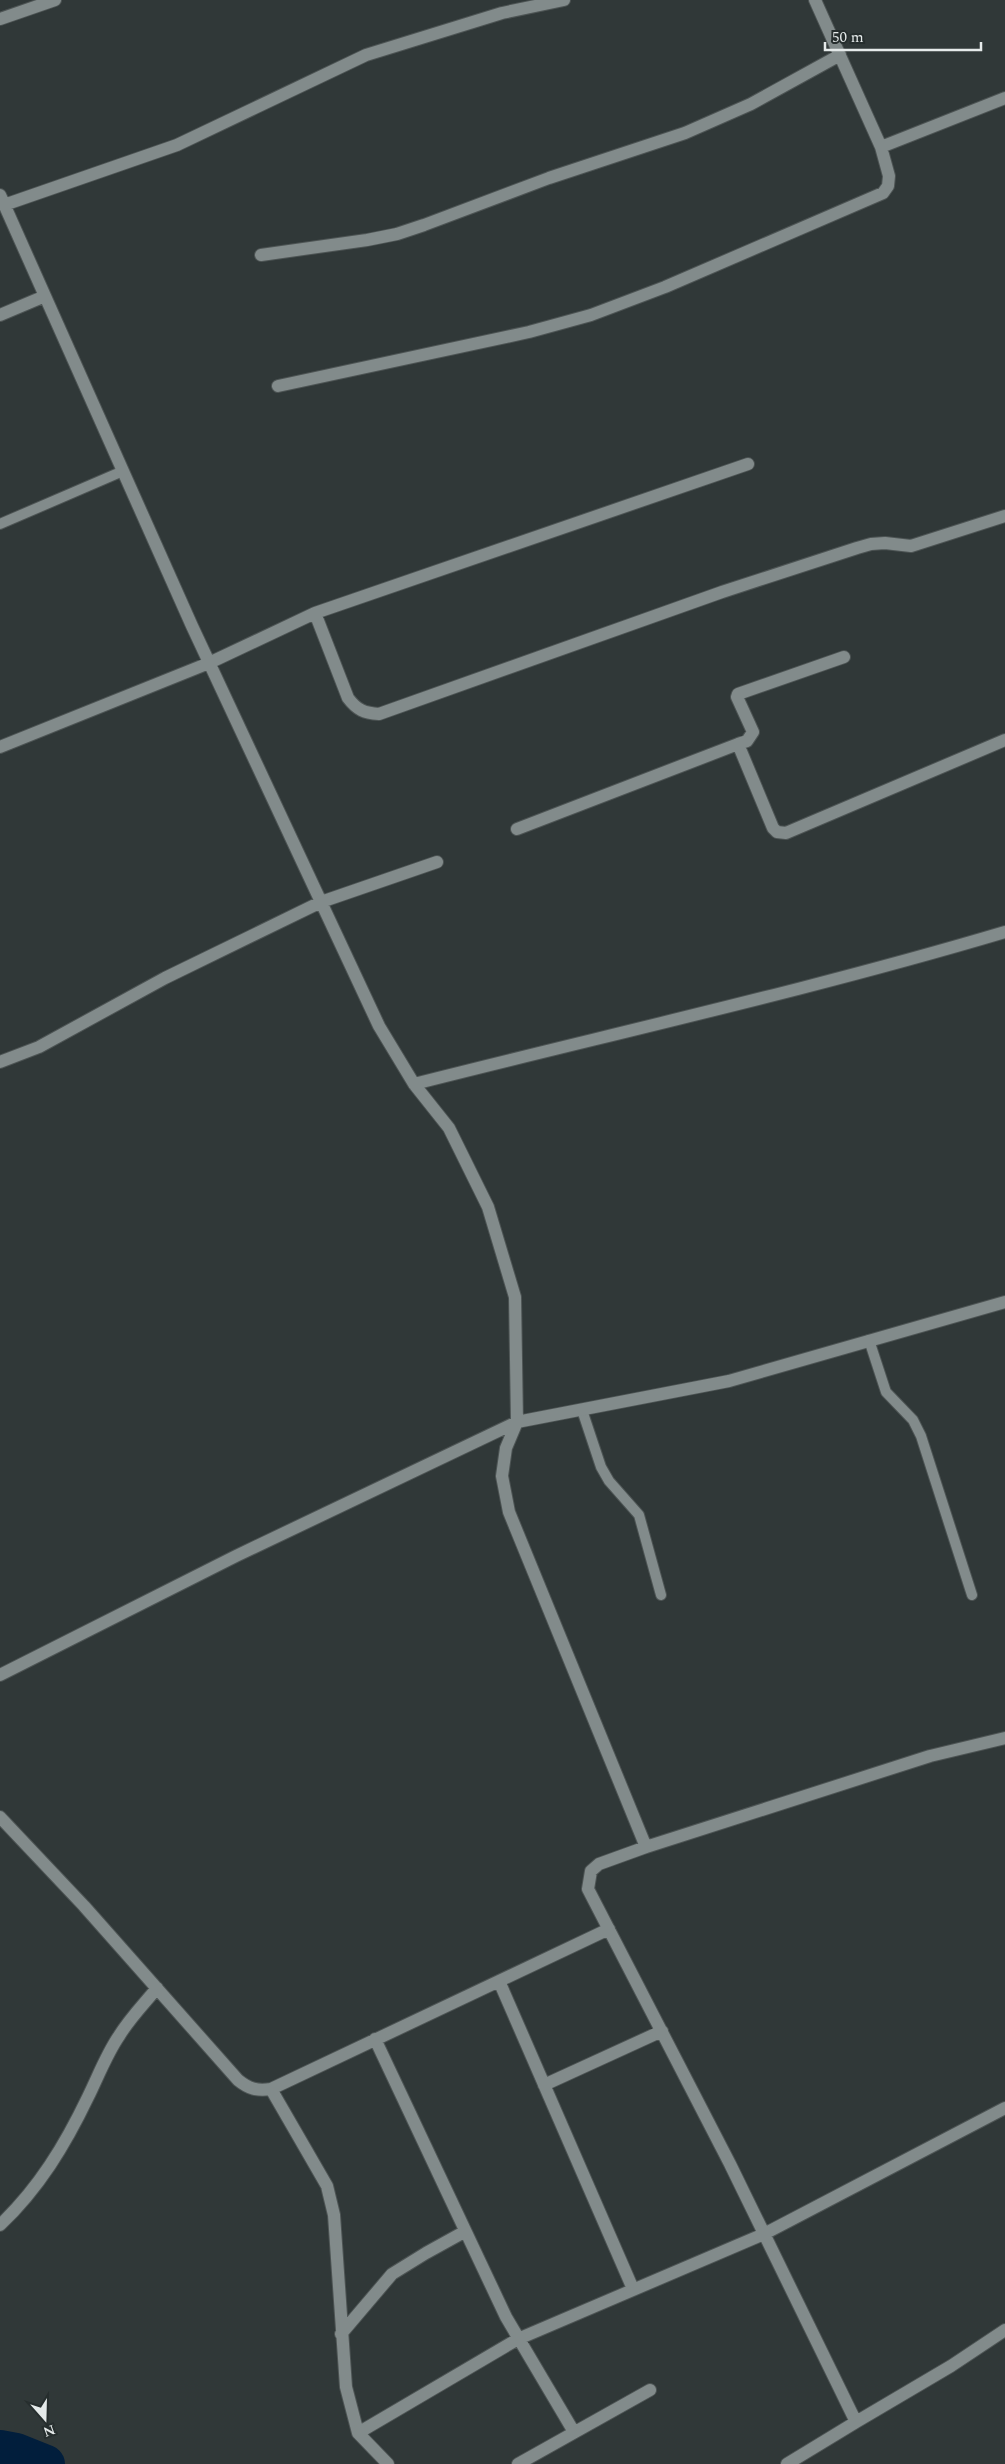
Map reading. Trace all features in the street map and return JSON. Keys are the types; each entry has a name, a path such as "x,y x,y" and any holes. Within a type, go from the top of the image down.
{"street":[{"path":"0,19 55,0"},
{"path":"564,0 502,13 366,55 177,145 2,200 209,663 379,1026 414,1084 449,1128 488,1207 515,1297 517,1422 506,1448 502,1476 509,1512 646,1847"},
{"path":"278,386 529,332 591,315 665,287 883,193 888,186 889,176 881,147 815,0"},
{"path":"261,255 367,240 397,234 424,225 549,178 685,133 751,104 840,55"},
{"path":"881,147 1005,98"},
{"path":"0,315 45,296"},
{"path":"0,748 209,663 315,613 748,464"},
{"path":"315,613 348,698 355,708 367,714 379,714 722,592 857,548 885,543 911,546 1005,516"},
{"path":"517,829 747,742 753,732 737,697 738,694 844,657"},
{"path":"738,744 773,828 782,834 1005,740"},
{"path":"0,1062 39,1047 165,978 321,902 437,862"},
{"path":"414,1084 581,1041 736,1006 888,967 1005,932"},
{"path":"0,1675 236,1556 517,1422 729,1381 1005,1302"},
{"path":"856,2422 662,2031 588,1889 591,1871 599,1864 646,1847 930,1756 1005,1738"},
{"path":"0,1817 247,2088 271,2089 608,1929"},
{"path":"499,1981 632,2289"},
{"path":"0,2225 20,2206 46,2174 68,2138 117,2038 130,2019 157,1988"},
{"path":"544,2085 662,2031"},
{"path":"375,2039 464,2232 518,2339 574,2432"},
{"path":"271,2089 327,2186 334,2215 346,2387 358,2433 388,2464"},
{"path":"358,2433 518,2339 764,2234 1005,2108"},
{"path":"341,2334 392,2274 426,2252 464,2232"},
{"path":"788,2464 951,2366 1005,2330"},
{"path":"518,2464 650,2390"}],"lane":[{"path":"0,524 122,471"},
{"path":"869,1340 886,1392 913,1420 921,1436 972,1595"},
{"path":"582,1410 601,1467 609,1481 639,1516 661,1595"}],"waterway":[{"path":"0,2449 16,2452 46,2464"}]}
